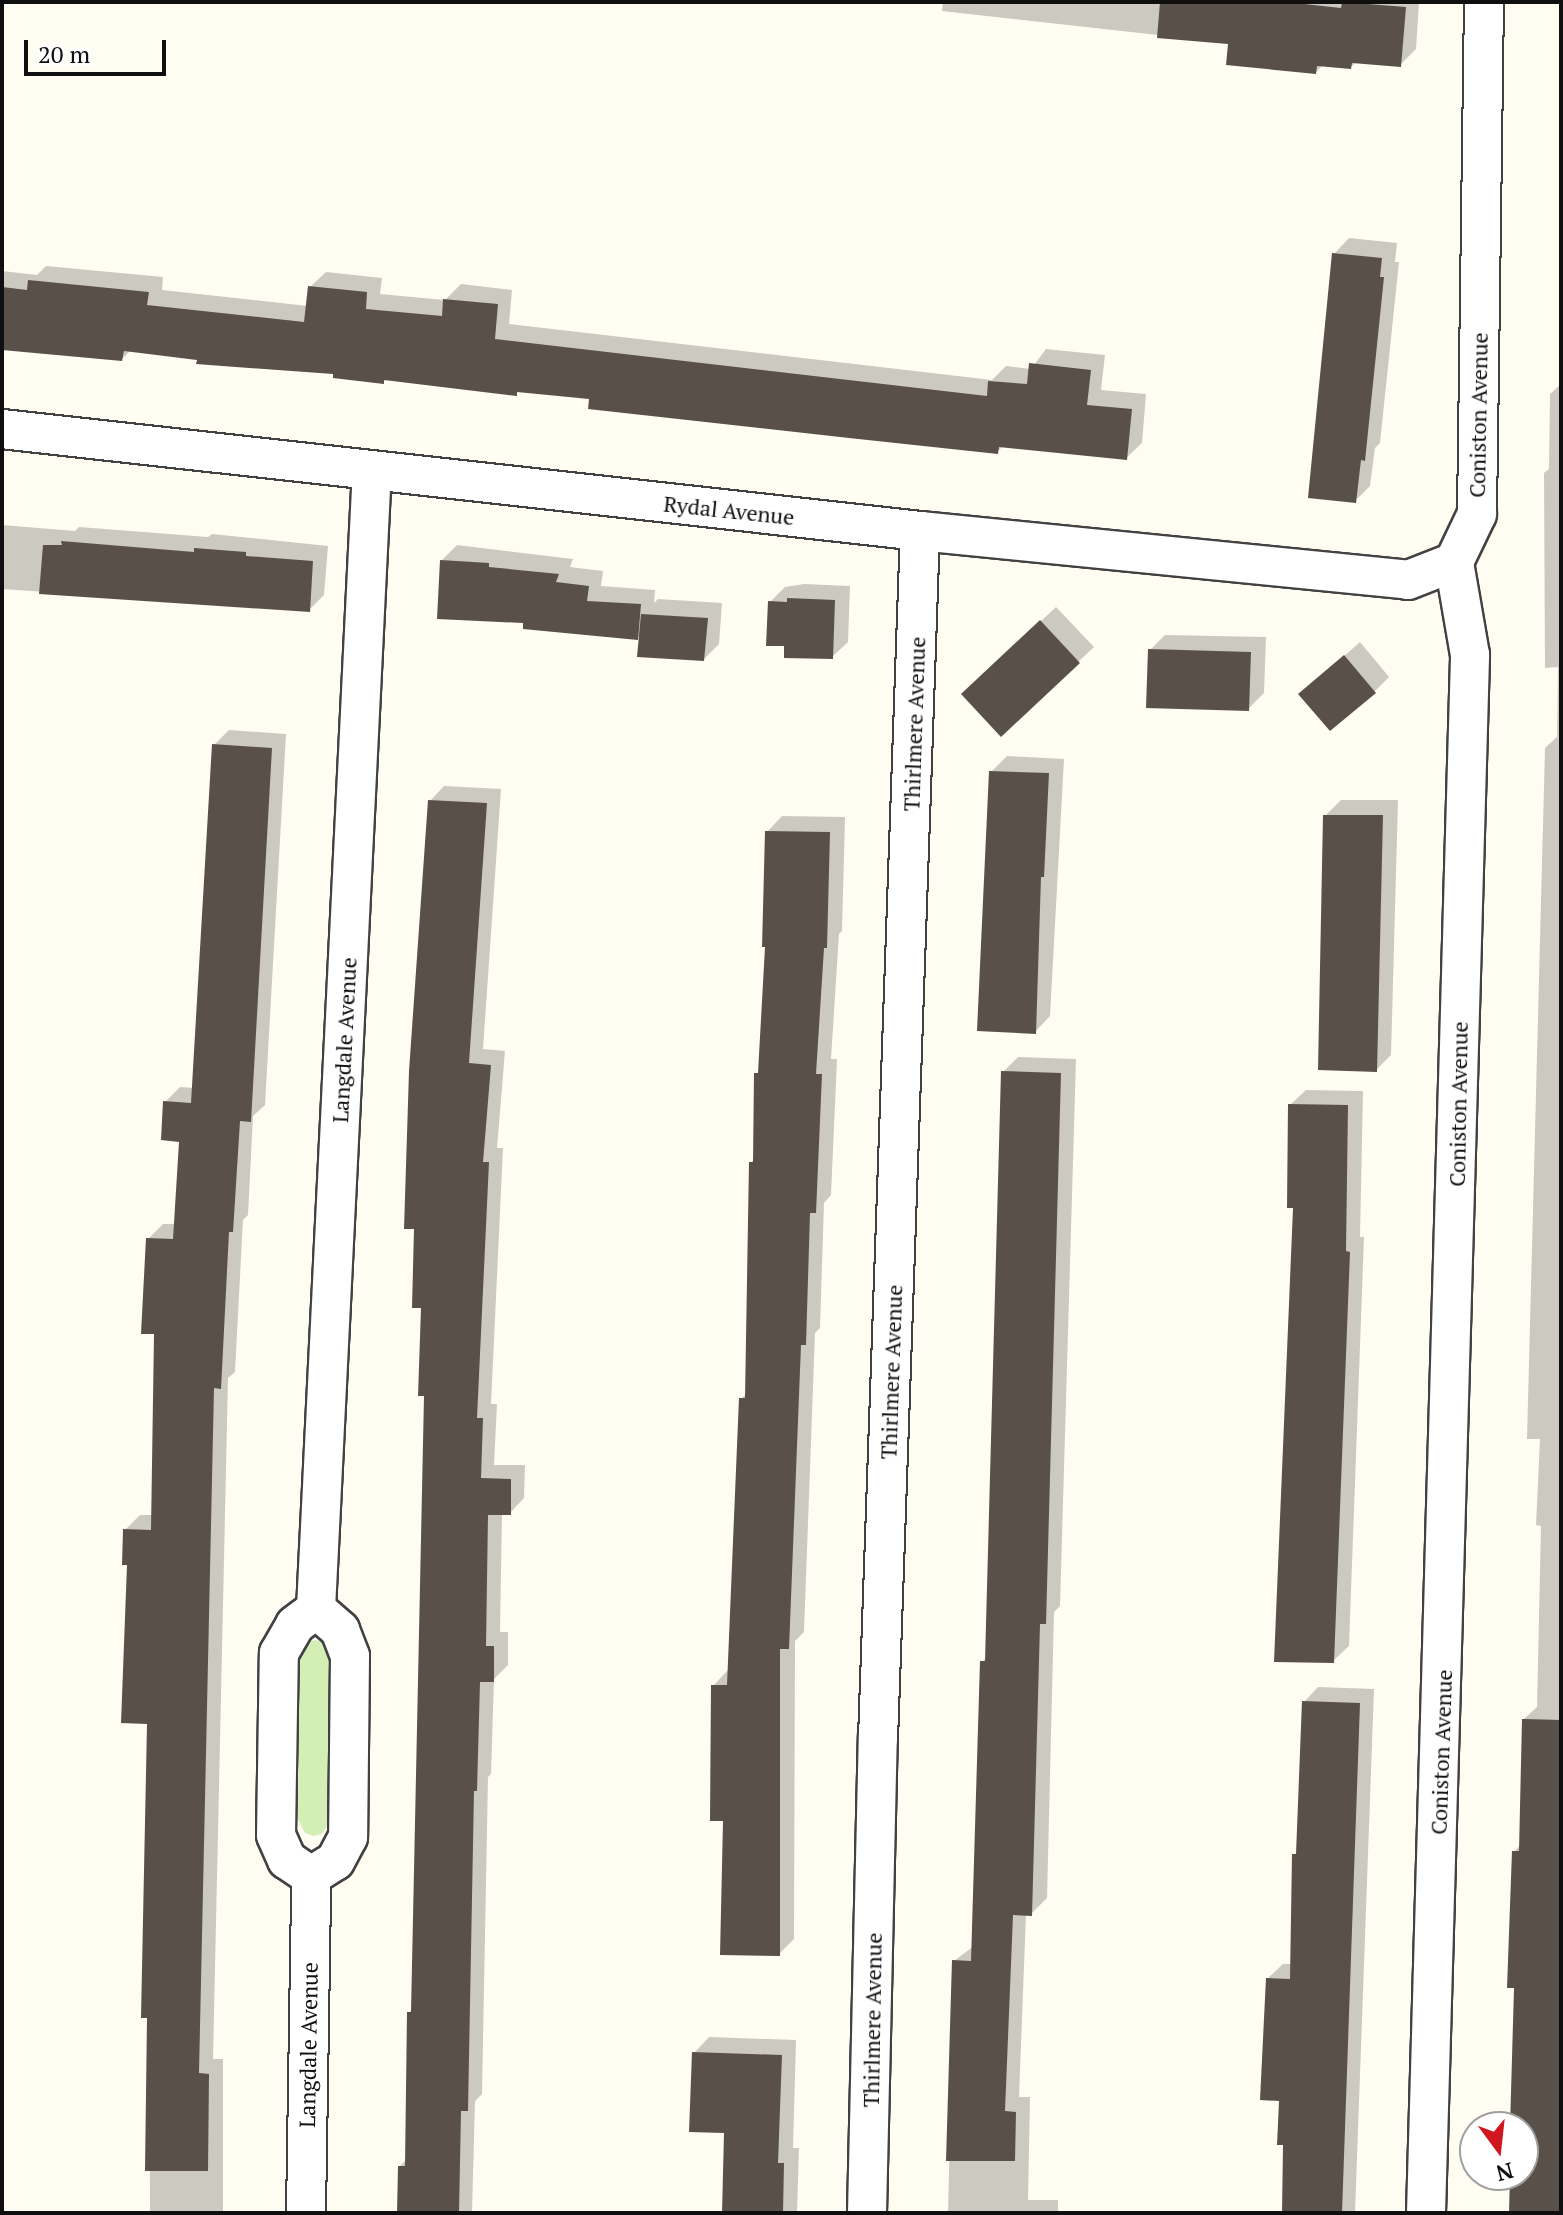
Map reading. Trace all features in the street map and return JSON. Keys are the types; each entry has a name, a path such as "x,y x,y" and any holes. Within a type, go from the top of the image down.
{"street":[{"name":"Coniston Avenue","path":"1426,2213 1470,655 1454,562 1477,514 1484,2"},
{"name":"Rydal Avenue","path":"2,429 920,531 1408,580 1454,562"},
{"name":"Langdale Avenue","path":"316,1609 372,470"},
{"name":"Thirlmere Avenue","path":"867,2213 879,1707 920,531"},
{"path":"316,1609 340,1630 350,1656 348,1837 335,1861 311,1876 287,1860 276,1835 279,1653 295,1625 316,1609"},
{"name":"Langdale Avenue","path":"306,2213 311,1876"}],"green space":[{"path":"308,1642 326,1643 332,1651 331,1820 322,1834 313,1836 305,1833 298,1819 299,1654"}],"building":[{"path":"1160,2 1286,2 1341,8 1342,2 1406,7 1401,67 1352,63 1351,69 1317,66 1316,74 1226,65 1228,44 1157,38"},
{"path":"1332,253 1382,258 1380,277 1384,277 1365,461 1361,460 1356,503 1308,498"},
{"path":"28,280 149,292 147,305 304,322 308,286 367,292 366,309 442,316 443,299 498,304 495,339 987,396 988,381 1027,384 1029,363 1091,370 1087,405 1132,409 1127,460 999,447 998,454 849,438 588,409 589,399 517,392 517,396 384,380 384,384 333,378 333,374 196,364 197,360 124,351 122,361 2,350 2,287 27,290"},
{"path":"61,541 194,552 194,548 246,552 246,556 313,561 310,612 39,594 43,545 62,545"},
{"path":"440,560 489,563 489,567 559,574 556,582 589,586 587,601 641,604 638,640 523,629 523,623 437,619"},
{"path":"787,598 835,600 833,659 784,658 784,646 766,646 768,601 787,602"},
{"path":"641,614 708,618 704,661 637,657"},
{"path":"1040,620 1080,663 1001,737 961,694"},
{"path":"1148,649 1251,652 1249,711 1146,708"},
{"path":"1344,655 1376,693 1330,731 1298,694"},
{"path":"212,744 272,748 251,1122 240,1121 233,1232 229,1232 221,1389 214,1388 199,2073 209,2074 208,2171 145,2171 147,2018 141,2018 147,1724 121,1723 127,1565 122,1565 123,1529 151,1530 154,1334 141,1334 146,1238 173,1239 179,1142 161,1140 163,1101 191,1103"},
{"path":"989,771 1049,773 1044,877 1041,877 1036,1034 977,1031"},
{"path":"428,800 487,803 469,1063 491,1065 483,1162 489,1162 477,1418 483,1418 481,1478 511,1479 511,1515 488,1515 486,1646 494,1646 494,1682 480,1682 477,1791 474,1791 468,2111 461,2111 459,2213 397,2213 398,2166 405,2166 407,2012 411,2012 424,1396 418,1396 421,1308 412,1308 414,1229 404,1229 409,1071"},
{"path":"1323,815 1383,815 1377,1072 1318,1070"},
{"path":"765,831 830,832 827,948 824,948 816,1074 822,1074 816,1213 810,1213 806,1345 801,1345 789,1649 780,1649 780,1956 720,1955 723,1821 710,1821 711,1685 727,1685 739,1398 745,1398 749,1162 753,1162 754,1073 758,1073 765,947 762,947"},
{"path":"1001,1071 1061,1073 1046,1624 1040,1624 1032,1916 1013,1915 1005,2111 1016,2112 1015,2161 946,2161 952,1960 971,1961 980,1661 985,1661"},
{"path":"1288,1104 1348,1105 1346,1251 1350,1252 1334,1663 1274,1662 1293,1208 1287,1208"},
{"path":"1302,1701 1360,1703 1342,2213 1282,2213 1283,2145 1277,2145 1279,2101 1260,2100 1266,1978 1290,1979 1292,1854 1296,1854"},
{"path":"1522,1719 1561,1720 1559,2213 1509,2213 1510,2191 1539,2191 1539,2111 1510,2111 1514,1988 1507,1988 1512,1851 1519,1851"},
{"path":"692,2052 782,2055 778,2163 784,2163 783,2213 722,2213 724,2133 689,2132"}]}
